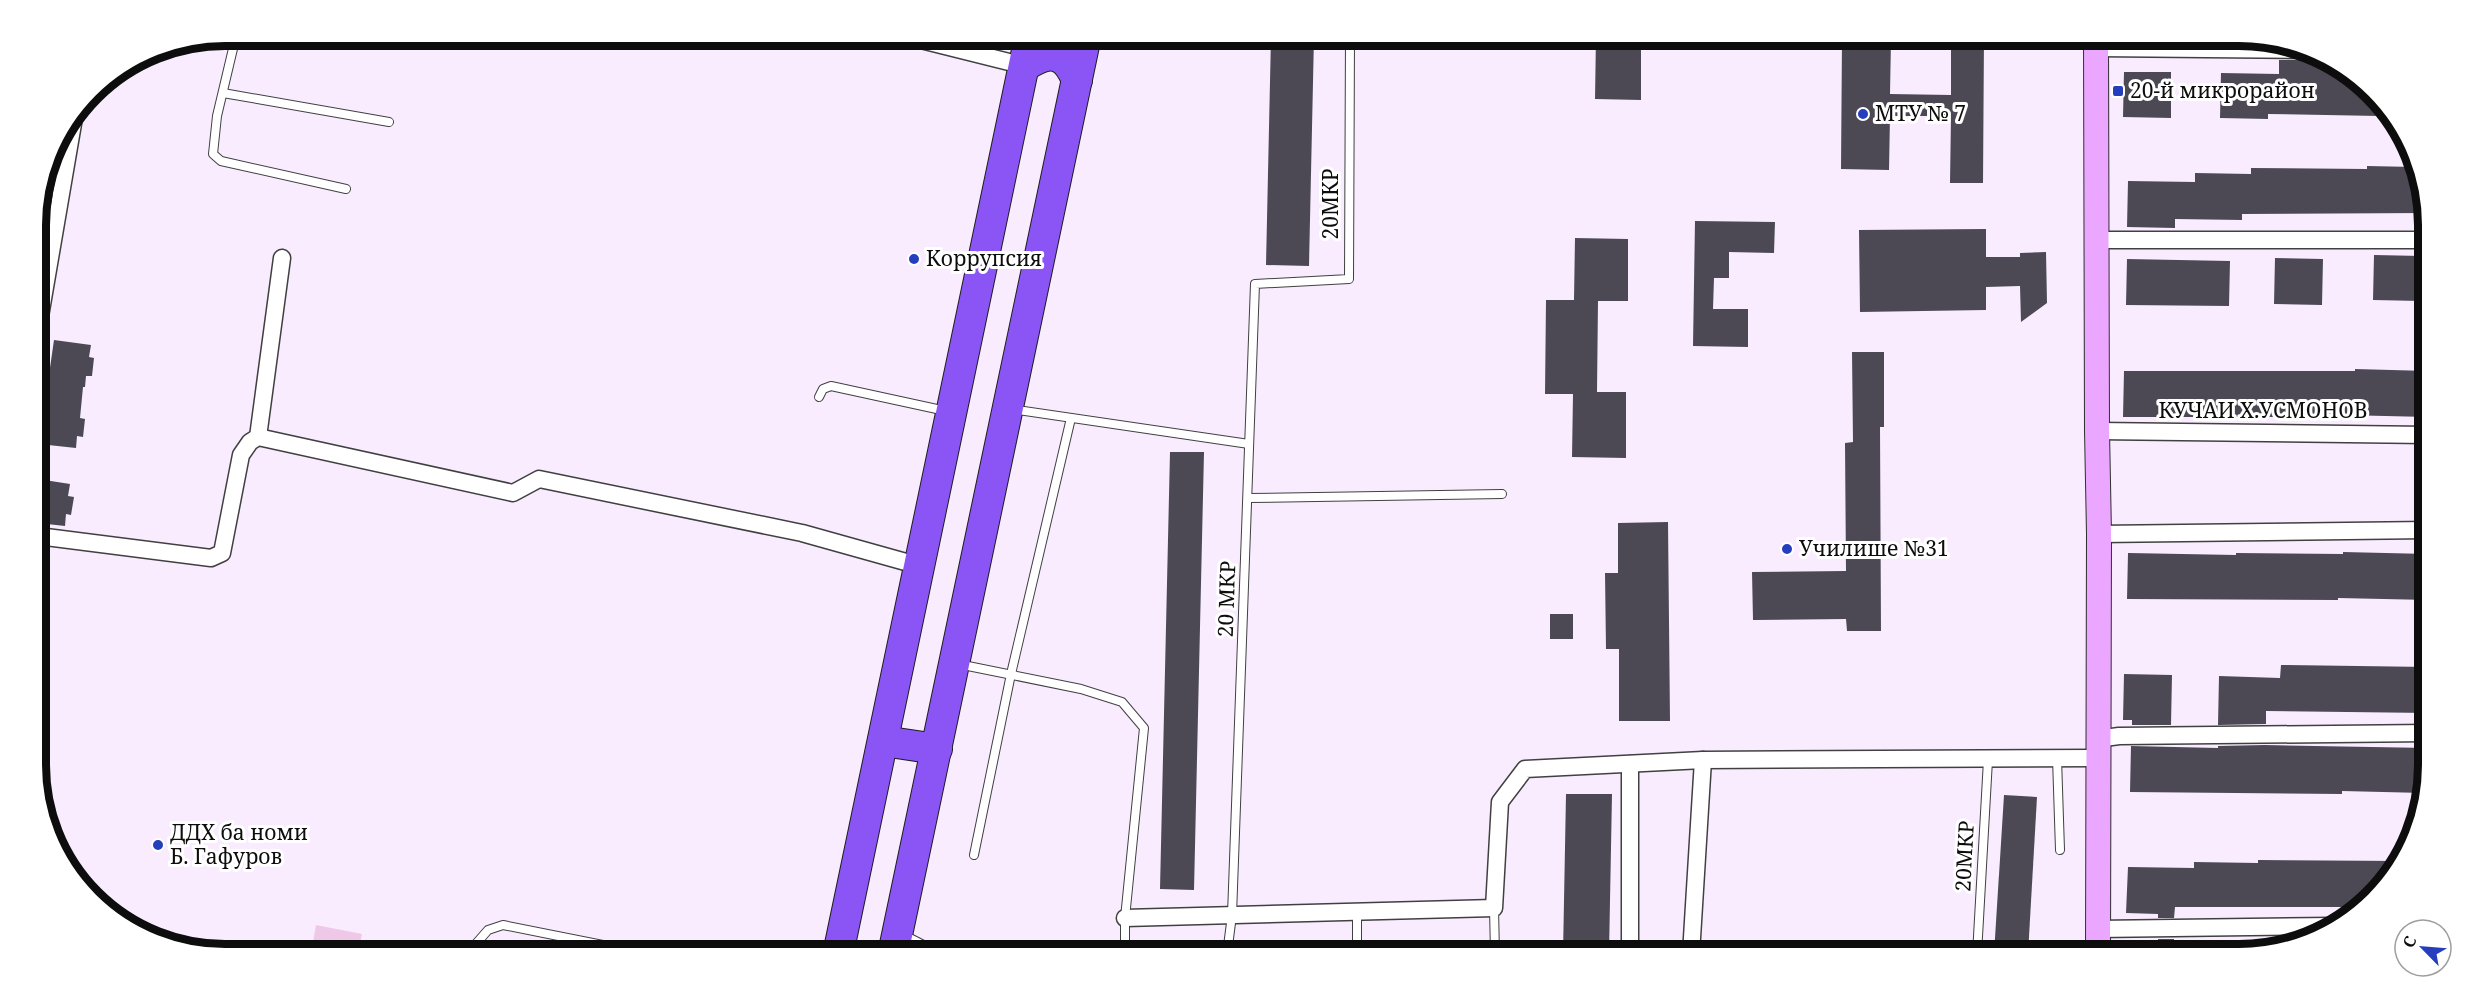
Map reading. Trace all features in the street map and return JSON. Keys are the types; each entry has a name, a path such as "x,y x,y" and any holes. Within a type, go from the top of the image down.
{"highway":[{"path":"840,944 1028,47"},
{"path":"895,943 1084,47"},
{"path":"1025,66 1049,54 1060,57 1070,64 1077,80"},
{"path":"883,741 937,749"}],"main road":[{"path":"2096,47 2099,534 2098,943"}],"street":[{"path":"949,47 1025,66"},
{"path":"2227,47 2265,48"},
{"path":"47,276 71,137"},
{"path":"2097,240 2418,240"},
{"path":"258,437 282,258"},
{"name":"КУЧАИ Х.УСМОНОВ","path":"2097,431 2418,435"},
{"path":"47,537 211,558 222,553 241,455 250,442 258,437 513,493 539,480 802,533 920,566"},
{"path":"2099,534 2418,530"},
{"path":"1125,918 1494,908 1500,802 1525,769 1703,760 2058,758 2097,748 2119,736 2418,733"},
{"path":"1692,943 1703,760"},
{"path":"1630,764 1630,943"},
{"path":"2097,928 2315,926"}],"lane":[{"path":"233,47 213,154 216,158 346,189"},
{"name":"20МКР","path":"1256,284 1348,279 1350,47"},
{"path":"223,93 389,122"},
{"name":"20 МКР","path":"1232,915 1256,284"},
{"path":"819,398 823,389 831,386 952,412"},
{"path":"1008,409 1249,444"},
{"path":"974,855 1011,674 1071,418"},
{"path":"1249,498 1502,494"},
{"path":"954,663 1081,689 1122,702 1144,728 1125,918 1125,944"},
{"path":"2058,758 2060,850"},
{"name":"20МКР","path":"1978,943 1988,760"},
{"path":"1494,908 1495,943"},
{"path":"1357,910 1357,943"},
{"path":"1228,944 1232,915"},
{"path":"476,944 488,930 503,925 597,944"}],"shaded area":[{"path":"316,925 362,934 360,944 313,944"}],"building":[{"path":"1271,47 1314,47 1309,266 1266,265"},
{"path":"1596,47 1641,47 1641,100 1595,99"},
{"path":"1842,47 1891,47 1890,94 1951,95 1951,47 1984,47 1983,183 1950,183 1951,116 1890,116 1889,170 1841,169"},
{"path":"2279,60 2306,60 2339,77 2357,91 2379,116 2268,114 2268,119 2220,118 2221,73 2279,74"},
{"path":"2124,72 2171,72 2171,118 2123,117"},
{"path":"2367,166 2408,167 2417,213 2242,214 2242,220 2175,219 2175,228 2127,227 2128,181 2195,182 2195,173 2251,174 2251,168 2367,169"},
{"path":"1695,221 1775,222 1774,253 1729,252 1729,278 1714,278 1713,309 1748,309 1748,347 1693,346"},
{"path":"1986,229 1986,257 2020,257 2020,253 2046,252 2047,303 2021,322 2020,286 1986,287 1986,310 1860,312 1859,230"},
{"path":"1575,238 1628,239 1628,301 1598,301 1597,392 1626,392 1626,458 1572,457 1573,394 1545,394 1546,300 1574,300"},
{"path":"2374,255 2418,256 2418,301 2373,300"},
{"path":"2275,258 2323,259 2322,305 2274,304"},
{"path":"2127,259 2230,261 2229,306 2126,305"},
{"path":"54,340 91,345 89,357 94,358 92,376 86,376 85,387 83,387 80,418 85,419 83,437 77,436 76,448 47,445 47,389"},
{"path":"1852,352 1884,352 1884,427 1880,427 1881,631 1847,631 1846,619 1753,620 1752,572 1846,571 1845,443 1853,442"},
{"path":"2355,369 2418,371 2418,417 2342,415 2342,417 2123,417 2124,371 2355,371"},
{"path":"1170,452 1204,452 1194,890 1160,889"},
{"path":"47,480 70,484 68,496 74,497 71,515 66,514 65,526 47,524"},
{"path":"1668,522 1670,721 1619,721 1619,649 1606,649 1605,573 1618,573 1618,523"},
{"path":"2343,552 2418,554 2418,600 2127,599 2128,553 2343,554"},
{"path":"1550,614 1573,614 1573,639 1550,639"},
{"path":"2281,665 2418,667 2418,713 2266,711 2266,724 2218,725 2219,676 2280,678"},
{"path":"2124,674 2172,675 2171,725 2132,725 2132,720 2123,720"},
{"path":"2131,746 2218,748 2218,746 2418,748 2416,793 2130,792"},
{"path":"1566,794 1612,794 1609,943 1563,943"},
{"path":"2004,795 2037,797 2029,943 1995,943"},
{"path":"2258,860 2390,861 2366,891 2347,907 2175,907 2174,918 2158,918 2158,914 2126,913 2128,867 2194,868 2194,862 2258,863"},
{"path":"2158,939 2174,939 2174,943 2158,943"}],"place":[{"name":"20-й микрорайон","path":"2118,91"},
{"name":"МТУ № 7","path":"1863,114"},
{"name":"Коррупсия","path":"914,259"},
{"name":"Училише №31","path":"1787,549"},
{"name":"ДДХ ба номи Б. Гафуров","path":"158,845"}]}
